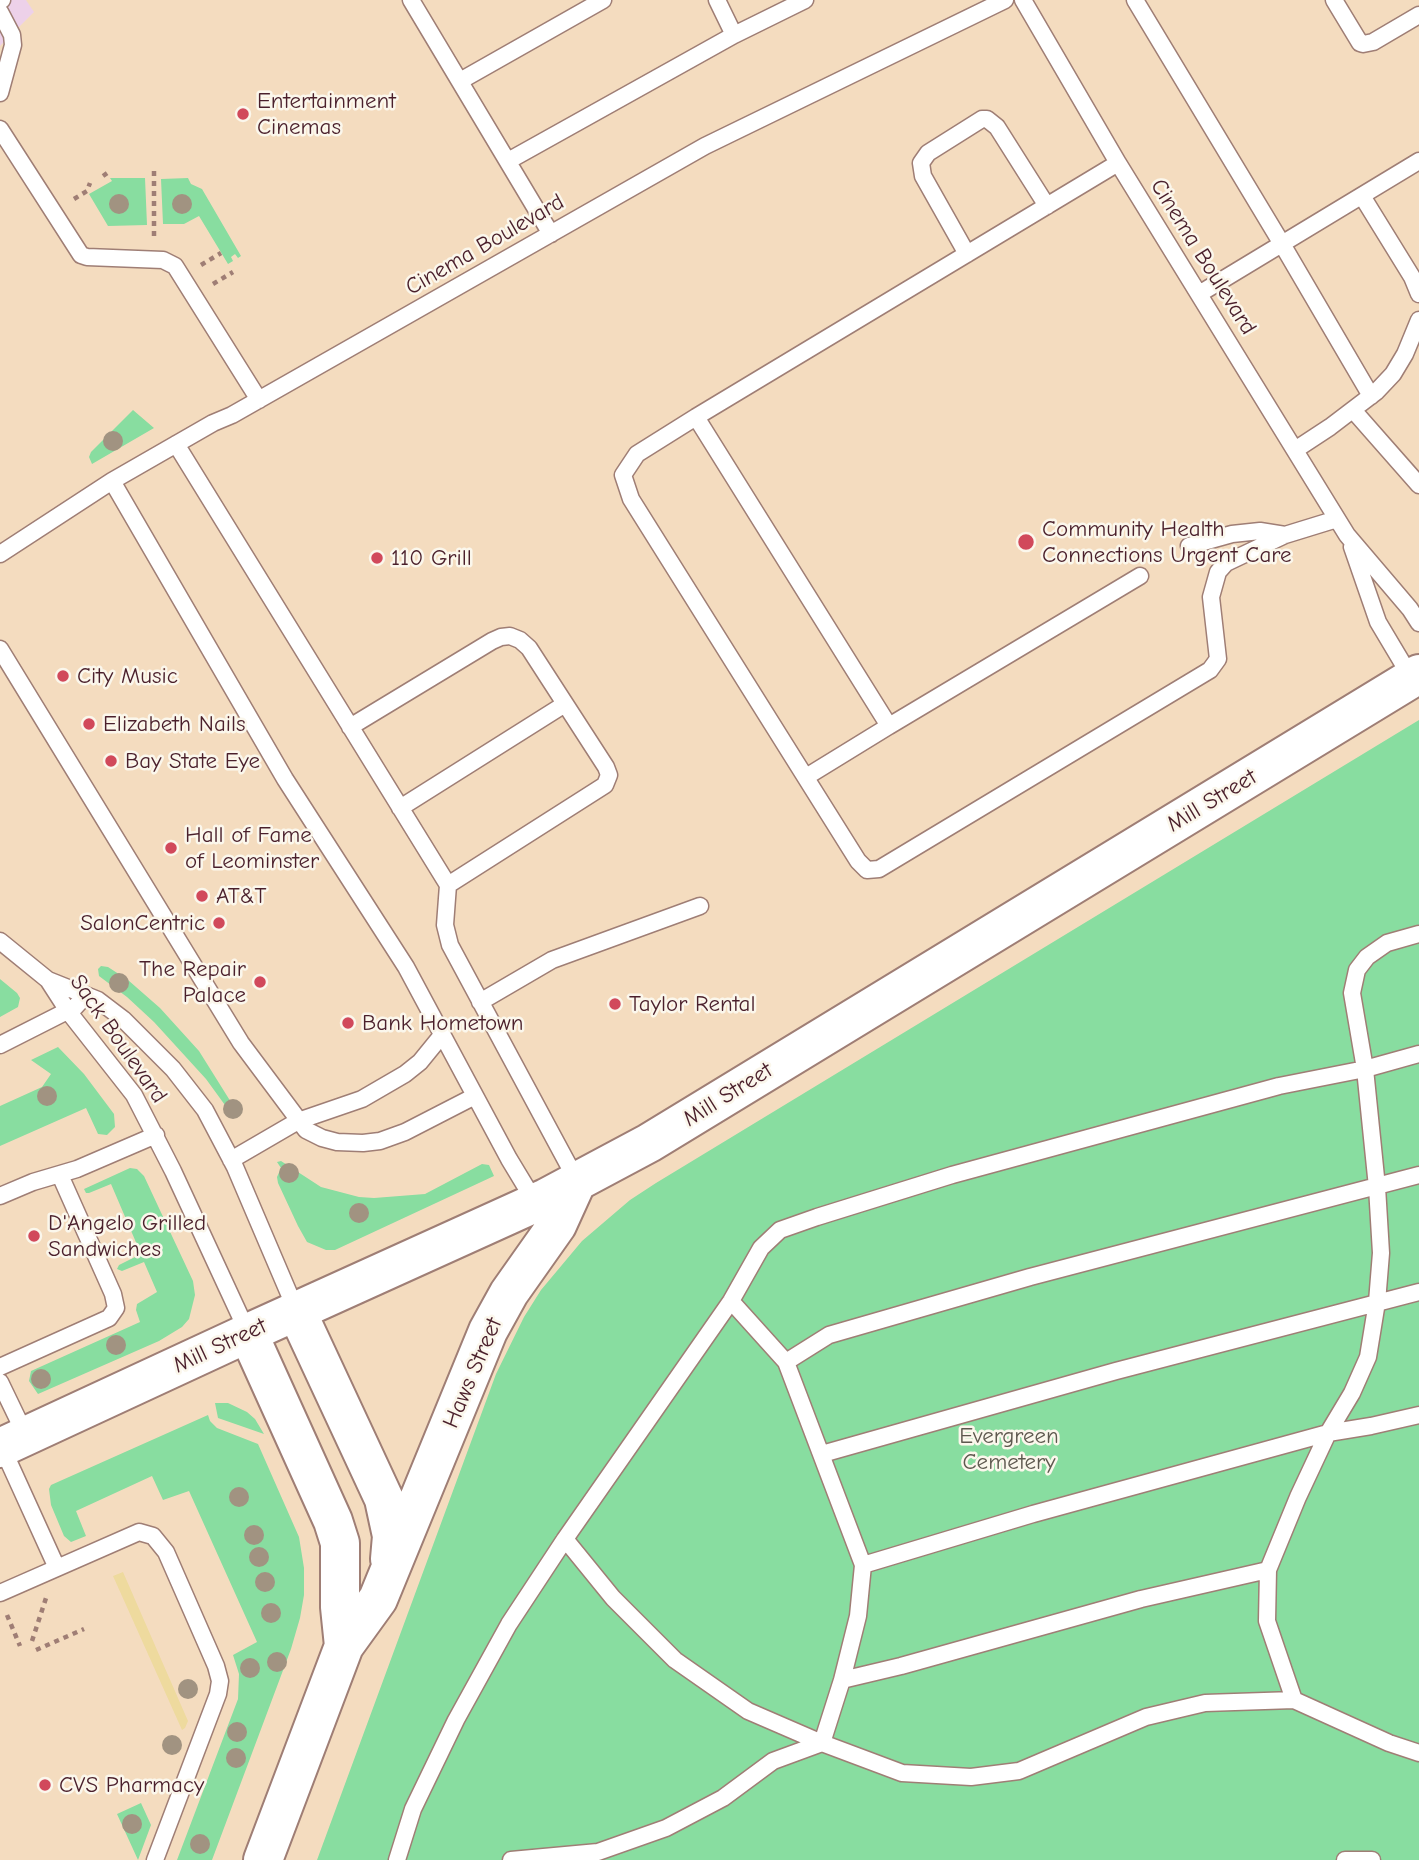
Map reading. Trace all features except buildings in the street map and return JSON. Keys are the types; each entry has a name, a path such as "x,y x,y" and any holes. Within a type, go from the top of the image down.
{"main road":[{"name":"Mill Street","path":"10,1444 535,1202 649,1143 1415,676"},
{"name":"Haws Street","path":"263,1860 344,1646 378,1599 488,1331 509,1293 557,1225 577,1181"},
{"name":"Haws Street","path":"296,1310 384,1499 392,1536 388,1575"},
{"name":"Haws Street","path":"248,1333 333,1521 340,1543 340,1607 344,1646"}],"lane":[{"path":"411,0 551,234"},
{"path":"460,81 603,0"},
{"path":"717,0 734,35"},
{"path":"508,161 734,35 805,0"},
{"name":"Cinema Boulevard","path":"0,554 112,481 705,146 1005,0"},
{"name":"Cinema Boulevard","path":"1023,0 1118,163 1347,535"},
{"path":"1135,0 1371,397"},
{"path":"1334,0 1363,44 1373,42 1419,15"},
{"path":"0,12 12,35 13,45 0,93"},
{"path":"967,254 923,176 921,163 928,153 982,120 987,119 997,127 1048,206"},
{"path":"0,129 81,255 163,260 175,266 259,400"},
{"path":"1199,294 1419,161"},
{"path":"1118,163 637,454 623,475 631,499 858,861 867,870 880,869 1215,666 1218,648 1211,597 1218,572 1226,563 1285,535 1337,519"},
{"path":"1362,196 1415,274 1419,294"},
{"path":"1295,450 1371,397 1393,374 1414,347 1419,320"},
{"path":"1353,410 1419,485"},
{"path":"696,417 889,726"},
{"path":"176,444 448,885 445,925 450,945 577,1181"},
{"path":"112,481 285,779 406,967 535,1202"},
{"path":"1189,546 1232,534 1260,531 1285,535"},
{"path":"1347,535 1419,623"},
{"path":"1347,535 1378,622 1415,676"},
{"path":"806,778 1140,576"},
{"path":"350,727 501,637 510,636 529,648 606,767 609,775 605,785 448,885"},
{"path":"0,649 240,1043 306,1130 337,1142 380,1141 405,1132 475,1096"},
{"path":"400,808 565,704"},
{"path":"480,1002 552,960 700,906"},
{"path":"1294,1700 1267,1621 1268,1570 1298,1497 1328,1433 1352,1393 1367,1357 1377,1302 1381,1253 1377,1187 1365,1069 1352,993 1357,970 1367,957 1387,943 1419,934"},
{"name":"Sack Boulevard","path":"0,941 48,980 68,1011 122,1077 156,1135 248,1333"},
{"path":"48,980 98,1000 123,1019 173,1069 205,1110 231,1160 296,1310"},
{"path":"0,1045 68,1011 82,1002 86,995"},
{"path":"0,1036 31,1028"},
{"path":"231,1160 298,1121 362,1099 405,1074 420,1062 442,1035"},
{"path":"397,1860 413,1809 456,1720 509,1624 731,1301 761,1248 780,1230 952,1175 1279,1086 1365,1069 1419,1054"},
{"path":"0,1196 33,1182 60,1175 156,1135"},
{"path":"0,1367 109,1318 116,1308 113,1294 60,1175"},
{"path":"786,1363 828,1335 1030,1277 1419,1175"},
{"path":"822,1454 1116,1371 1419,1292"},
{"path":"731,1301 786,1363 863,1565 858,1615 842,1680 822,1743"},
{"path":"0,1382 10,1444 57,1568"},
{"path":"863,1565 1033,1514 1328,1433 1419,1415"},
{"path":"0,1593 139,1532 146,1532 158,1540 177,1577 220,1681 218,1694 155,1860"},
{"path":"565,1539 613,1598 675,1660 748,1711 902,1773 971,1777 1019,1771 1146,1717 1205,1703 1294,1700 1389,1743 1419,1753"},
{"path":"842,1680 1141,1599 1268,1570"},
{"path":"511,1860 598,1852 666,1828 723,1798 773,1761 822,1743"},
{"path":"1345,1860 1372,1860"}],"path":[{"path":"103,176 110,171"},
{"path":"154,171 154,212"},
{"path":"4,1610 20,1646"},
{"path":"36,1650 84,1629"}],"shaded area":[{"path":"0,0 26,0 34,12 0,46"}],"green space":[{"path":"110,178 145,178 147,225 108,226 89,194 112,181"},
{"path":"188,178 191,184 202,189 241,256 238,258 235,254 231,257 233,261 228,264 199,216 184,224 163,224 161,179"},
{"path":"133,410 154,428 92,464 89,457 91,452"},
{"name":"Evergreen Cemetery","path":"1419,720 1419,1860 317,1860 496,1374 524,1317 541,1290 582,1241 630,1200 656,1183"},
{"path":"101,966 108,967 128,980 160,1008 199,1051 237,1113 236,1116 154,1022 99,976 98,969"},
{"path":"0,979 20,998 18,1007 0,1017"},
{"path":"58,1047 84,1074 114,1114 115,1127 107,1135 98,1134 86,1108 0,1146 0,1106 42,1087 51,1074 31,1060"},
{"path":"281,1161 321,1187 359,1197 425,1194 482,1164 489,1165 494,1176 335,1250 326,1250 307,1242 298,1226 278,1183 277,1177 281,1168 277,1162"},
{"path":"130,1168 137,1169 144,1176 193,1281 195,1295 189,1319 182,1327 159,1341 38,1394 29,1381 31,1371 140,1322 137,1304 157,1292 144,1262 122,1271 117,1269 119,1265 141,1254 111,1184 89,1193 84,1189"},
{"path":"215,1403 228,1403 247,1412 264,1434 218,1418"},
{"path":"208,1415 217,1428 258,1444 299,1537 304,1568 304,1595 291,1649 212,1860 177,1860 238,1699 239,1674 233,1655 257,1642 189,1491 163,1500 152,1476 76,1511 86,1536 71,1542 64,1536 51,1505 49,1489 51,1485"},
{"path":"141,1803 151,1825 138,1860 117,1814"}],"sand":[{"path":"123,1572 188,1721 182,1730 113,1576"}],"place":[{"name":"Entertainment Cinemas","path":"243,114"},
{"name":"Community Health Connections Urgent Care","path":"1026,542"},
{"name":"110 Grill","path":"377,558"},
{"name":"City Music","path":"63,676"},
{"name":"Elizabeth Nails","path":"89,724"},
{"name":"Bay State Eye","path":"111,761"},
{"name":"Hall of Fame of Leominster","path":"171,848"},
{"name":"AT&T","path":"202,896"},
{"name":"SalonCentric","path":"219,923"},
{"name":"The Repair Palace","path":"260,982"},
{"name":"Taylor Rental","path":"615,1004"},
{"name":"Bank Hometown","path":"348,1023"},
{"name":"D'Angelo Grilled Sandwiches","path":"34,1236"},
{"name":"CVS Pharmacy","path":"45,1785"}]}
